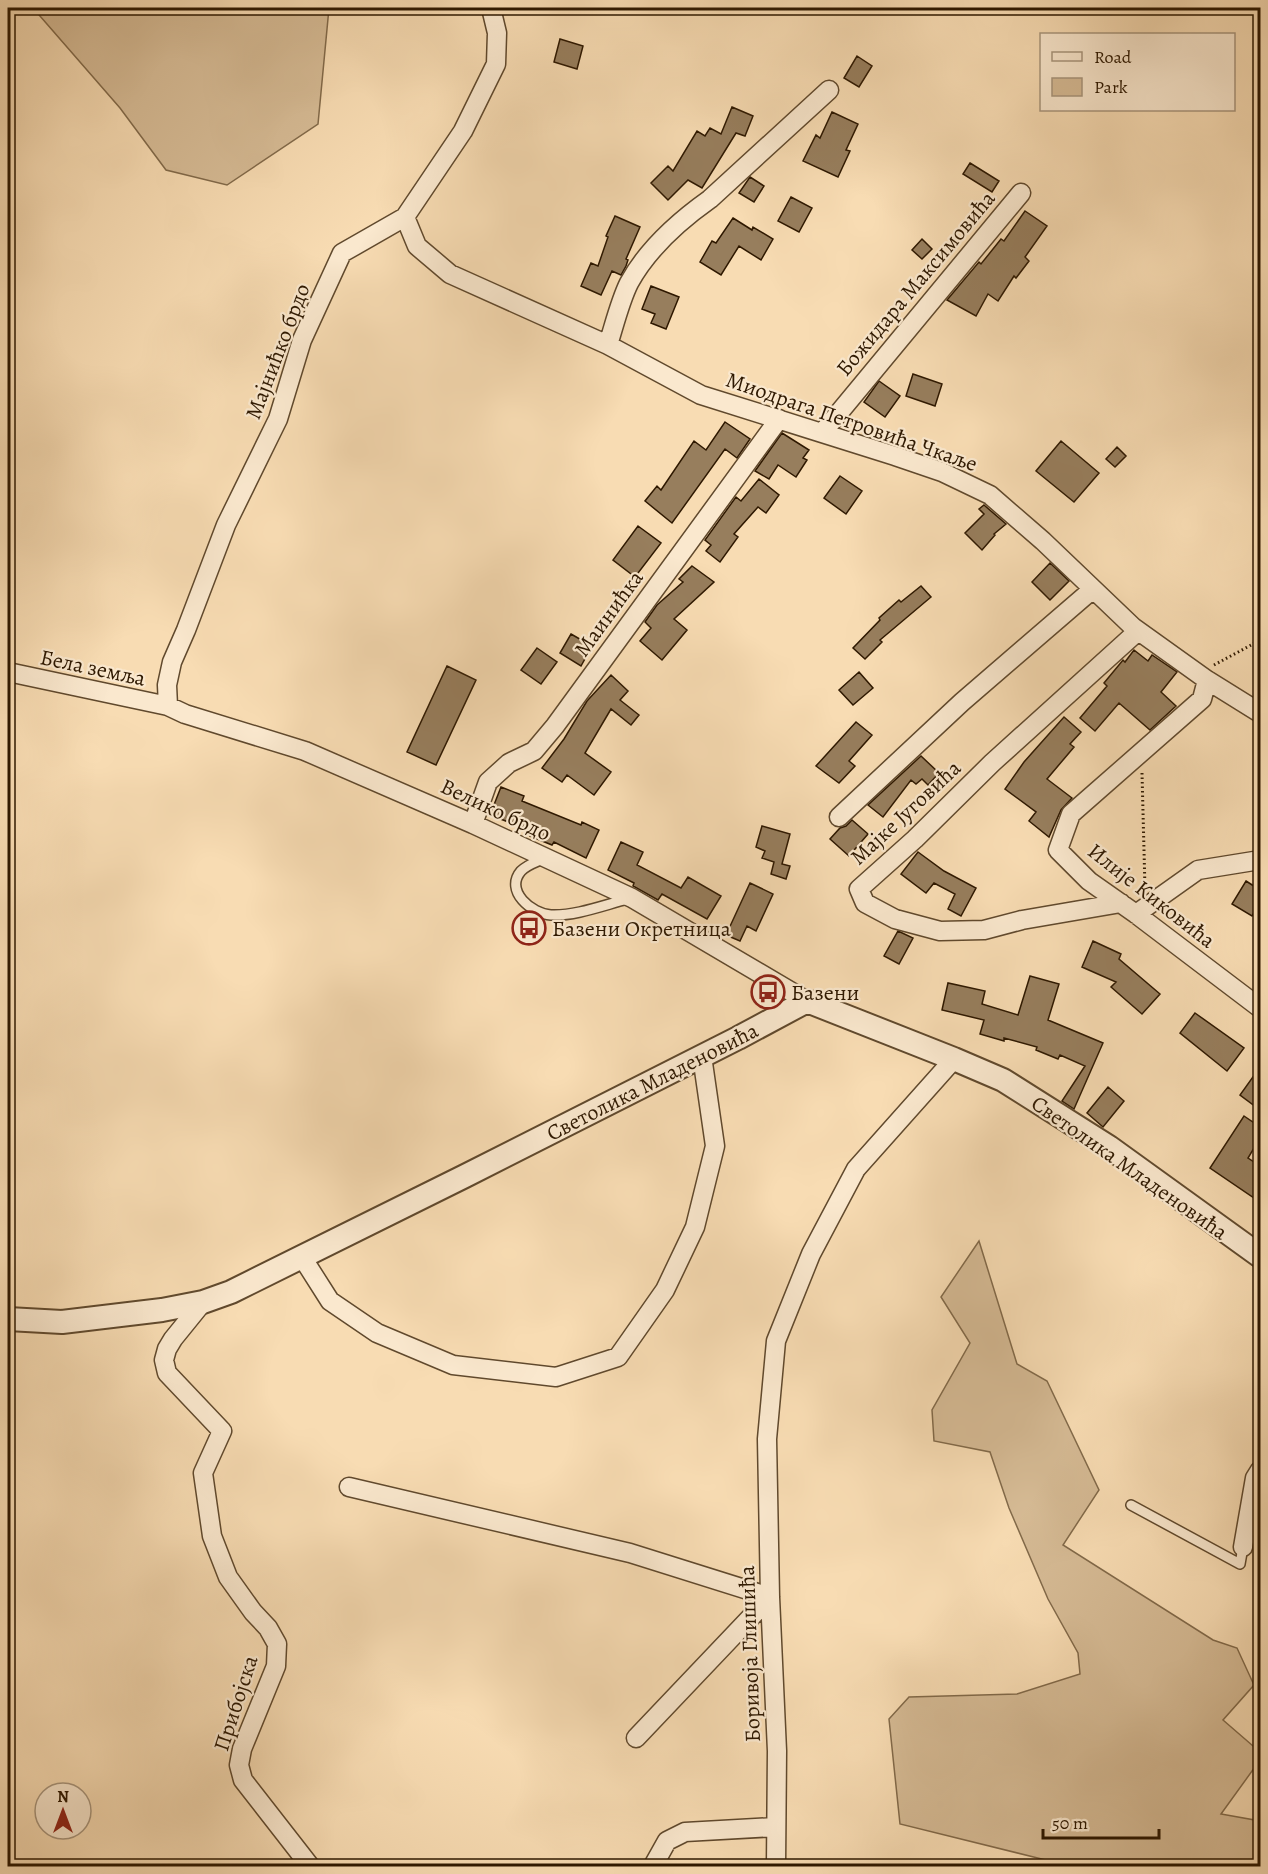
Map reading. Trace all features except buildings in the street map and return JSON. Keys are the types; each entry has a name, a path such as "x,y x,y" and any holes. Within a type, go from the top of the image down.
{"street":[{"name":"Мајнићко брдо","path":"168,706 167,685 172,662 226,525 278,419 302,340 342,253 405,218 463,130 496,64 497,33 491,8"},
{"path":"608,345 629,284 654,246 710,199 829,90"},
{"name":"Божидара Максимовића","path":"823,432 1021,193"},
{"name":"Миодрага Петровића Чкаље","path":"405,218 417,246 450,274 608,345 701,395 823,432 942,472 990,495 1138,631 1209,673 1260,713"},
{"name":"Маинићка","path":"473,824 488,782 509,763 534,751 555,726 779,419"},
{"path":"839,817 962,702 1093,589"},
{"name":"Мајке Југовића","path":"1135,908 1022,920 984,930 940,931 895,919 865,903 859,889 915,839 992,763 1138,631"},
{"name":"Бела земља","path":"8,672 168,706"},
{"name":"Илије Киковића","path":"1209,673 1202,699 1071,814 1058,850 1089,881 1135,908 1260,1008"},
{"name":"Велико брдо","path":"168,706 185,714 304,751 473,824 632,898 807,1001"},
{"path":"1135,908 1198,870 1260,861"},
{"name":"Светолика Младеновића","path":"8,1319 62,1322 162,1310 203,1302 231,1292 807,1001 1003,1080 1109,1147 1260,1256"},
{"path":"302,1257 330,1301 378,1334 453,1365 556,1377 618,1357 664,1290 695,1227 715,1146 702,1056"},
{"name":"Боривоја Глишића","path":"776,1866 777,1751 770,1597 767,1439 776,1341 811,1254 856,1169 954,1059"},
{"name":"Прибојска","path":"203,1302 167,1349 164,1360 167,1373 222,1431 203,1473 212,1536 228,1577 277,1644 276,1666 242,1749 239,1765 243,1780 310,1866"},
{"path":"1243,1547 1255,1478 1260,1470"},
{"path":"349,1487 630,1552 770,1597 636,1738"},
{"path":"653,1866 667,1841 686,1832 775,1827"}],"lane":[{"path":"545,858 528,865 519,874 517,884 522,900 537,912 550,915 568,914 632,898"},
{"path":"1131,1505 1240,1564 1243,1547"}],"path":[{"path":"1209,673 1260,638"},
{"path":"1135,908 1143,860 1142,753"}],"green space":[{"path":"33,8 329,8 318,124 227,185 166,170 120,108"},
{"path":"979,1241 1017,1364 1047,1381 1099,1490 1063,1545 1213,1640 1237,1648 1254,1685 1223,1720 1260,1752 1260,1760 1221,1814 1260,1821 1260,1866 1055,1866 1054,1862 900,1824 889,1719 909,1697 1017,1694 1080,1674 1078,1653 1048,1599 1009,1508 990,1452 934,1441 932,1410 970,1343 941,1297"}],"place":[{"name":"Базени Окретница","path":"529,928"},
{"name":"Базени","path":"768,992"}]}
